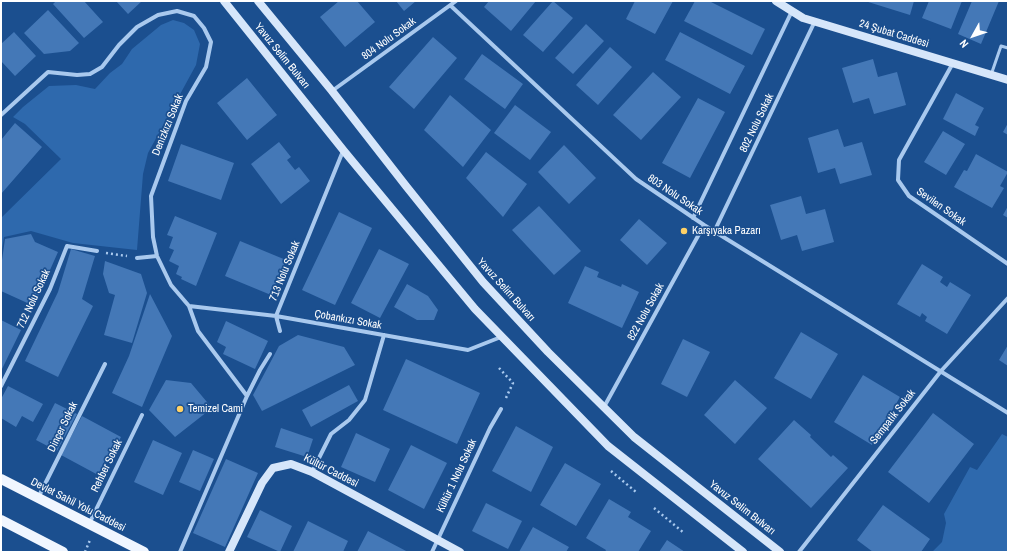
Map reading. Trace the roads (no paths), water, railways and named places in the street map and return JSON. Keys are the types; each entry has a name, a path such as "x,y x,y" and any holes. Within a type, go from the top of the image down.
{"main road":[{"name":"Yavuz Selim Bulvarı","path":"224,1 475,309 608,446 743,552"},
{"name":"Yavuz Selim Bulvarı","path":"258,1 332,91 483,282 548,352 634,438 780,552"},
{"name":"24 Şubat Caddesi","path":"776,1 803,18 1008,80"},
{"name":"Kültür Caddesi","path":"229,552 262,483 273,468 291,464 312,472 460,552"},
{"name":"Devlet Sahil Yolu Caddesi","path":"1,479 144,552"},
{"path":"1,520 64,552"}],"street":[{"name":"804 Nolu Sokak","path":"332,91 456,1"},
{"name":"803 Nolu Sokak","path":"450,6 636,179 714,232 1008,413"},
{"name":"Denizkızı Sokak","path":"1,115 48,72 77,75 90,74 102,67 137,26 158,15 177,11 194,16 204,28 211,42 206,67 186,101 151,196 153,237 157,256 171,285 189,306"},
{"name":"802 Nolu Sokak","path":"693,218 792,11"},
{"name":"802 Nolu Sokak","path":"714,232 815,22"},
{"name":"Sevilen Sokak","path":"953,63 899,160 898,180 909,196 1008,264"},
{"name":"713 Nolu Sokak","path":"280,331 276,316 344,150"},
{"name":"822 Nolu Sokak","path":"604,408 704,225"},
{"name":"712 Nolu Sokak","path":"1,386 50,290 67,246 97,251"},
{"path":"137,258 157,256"},
{"name":"Sempatik Sokak","path":"799,552 941,371 1008,298"},
{"path":"189,306 198,331 247,396"},
{"name":"Çobankızı Sokak","path":"189,306 276,316 468,350 502,337"},
{"path":"312,472 330,434 349,420 365,400 384,335"},
{"path":"180,552 247,396 270,354"},
{"name":"Dinçer Sokak","path":"38,498 105,364"},
{"name":"Kültür 1 Nolu Sokak","path":"432,552 490,428 501,409"},
{"name":"Rehber Sokak","path":"89,524 142,415"}],"lane":[{"path":"991,75 1002,46 1008,48"}],"place":[{"name":"Karşıyaka Pazarı","path":"684,231"},
{"name":"Temizel Cami","path":"180,409"}]}
